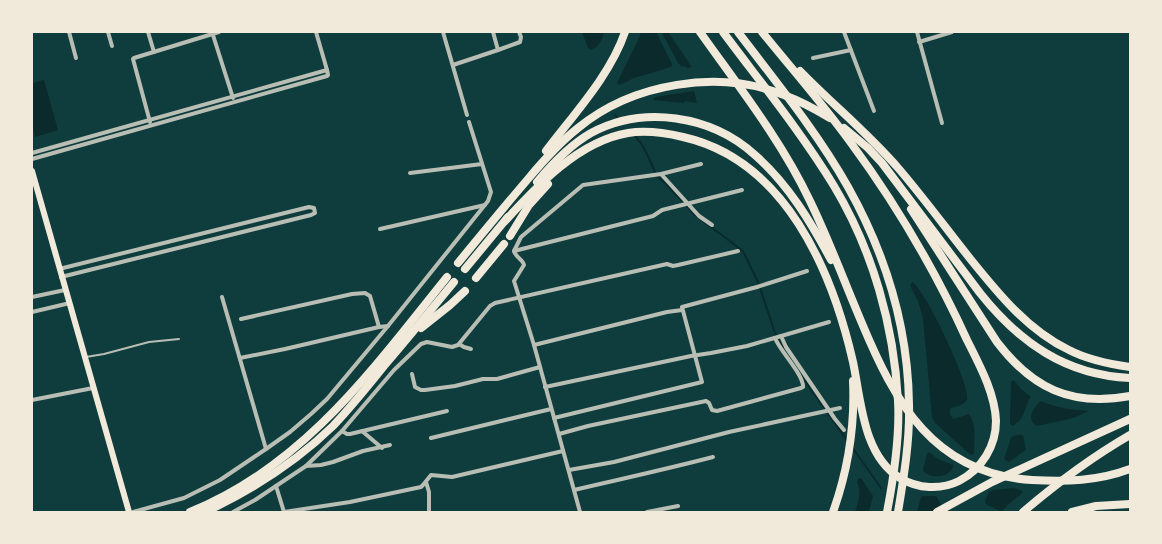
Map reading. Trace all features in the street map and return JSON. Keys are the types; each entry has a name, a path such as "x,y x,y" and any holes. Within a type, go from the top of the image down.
{"highway":[{"path":"515,194 604,73 617,52 625,32"},
{"path":"700,32 777,141 800,180 825,233 882,370 905,409 916,423 937,444 958,459 999,476 1058,482 1104,477 1130,469"},
{"path":"723,32 779,106 818,161 846,208 865,251 884,304 890,335 898,402 895,460 887,512"},
{"path":"738,32 799,112 837,168 861,210 884,265 898,312 906,367 909,404 909,431 898,512"},
{"path":"763,32 802,73 883,152 916,189 1000,294 1036,329 1058,344 1079,355 1105,362 1130,366"},
{"path":"763,32 816,97 856,142 876,160 897,188 997,342 1024,372 1047,387 1081,399 1130,396"},
{"path":"458,263 515,194 555,149 573,132 592,118 616,104 630,98 673,85 705,82 754,87 783,94 816,109 832,119 888,171 1002,320 1029,343 1058,361 1089,372 1106,376 1130,378"},
{"path":"465,269 546,172 568,149 591,133 616,123 648,117 680,119 700,123 717,130 744,146 768,166 788,191 810,223 853,303"},
{"path":"505,222 552,174 588,148 610,138 626,133 639,132 666,134 700,142 734,158 764,182 789,211 805,233 825,272 840,311 867,427 874,450 879,459 890,472 913,484 938,487 949,485 973,472 980,465 990,449 995,430 995,412 980,368 950,304 924,254 856,142"},
{"path":"510,236 535,198 564,168 588,148"},
{"path":"476,278 504,244"},
{"path":"190,512 210,504 248,483 303,442 327,420 348,397 447,277"},
{"path":"205,512 238,496 274,474 309,447 332,426 348,409 454,282"},
{"path":"402,345 465,291"},
{"path":"833,512 842,485 849,448 853,398 851,363 846,332"},
{"path":"937,512 992,482 1130,419"},
{"path":"1023,512 1068,475 1089,460 1130,435"},
{"path":"1072,512 1096,506 1130,504"}],"main road":[{"path":"32,170 61,277 70,303 129,512"}],"street":[{"path":"69,32 76,58"},
{"path":"108,32 112,46"},
{"path":"148,32 154,52"},
{"path":"150,126 133,59 136,56 219,32"},
{"path":"32,159 327,76 327,70 316,32"},
{"path":"443,32 467,115"},
{"path":"493,32 498,50"},
{"path":"453,65 520,42 521,37 519,32"},
{"path":"844,32 874,111"},
{"path":"917,32 942,122"},
{"path":"920,42 952,32"},
{"path":"213,33 235,102"},
{"path":"813,58 851,50"},
{"path":"32,153 327,70"},
{"path":"277,84 279,90"},
{"path":"133,512 168,503 203,489 226,476 266,450 290,432 326,400 388,326 485,205 490,196 489,187 469,122"},
{"path":"410,173 482,164"},
{"path":"514,251 521,237 583,185 660,175 701,164"},
{"path":"660,175 700,216 712,225"},
{"path":"514,251 653,216 662,210 742,190"},
{"path":"380,229 485,205"},
{"path":"59,269 309,207 314,208 315,210 315,213 311,215 61,277"},
{"path":"224,228 226,236"},
{"path":"213,230 216,239"},
{"path":"514,251 516,256 523,261 524,265 514,281 518,298 534,345 580,512"},
{"path":"233,512 255,500 306,466 342,430 394,370 421,344 427,342 452,347 459,344 492,304 667,264 673,266 738,251"},
{"path":"98,259 100,267"},
{"path":"554,418 702,382 682,307 807,272"},
{"path":"32,297 65,290"},
{"path":"240,319 343,296 364,293 370,296 379,327"},
{"path":"222,297 266,450"},
{"path":"32,312 70,303"},
{"path":"534,345 682,310"},
{"path":"545,387 696,355 747,346 807,330 829,322"},
{"path":"240,358 388,326"},
{"path":"778,337 844,430"},
{"path":"558,434 588,426 706,401 709,403 712,410 717,411 801,388 803,387 802,380 781,350 778,337"},
{"path":"459,344 471,349"},
{"path":"412,374 415,387 425,390 497,379 540,367"},
{"path":"32,400 93,388"},
{"path":"569,470 614,462 729,432 840,408"},
{"path":"431,438 551,409"},
{"path":"342,430 348,434 448,411"},
{"path":"362,431 382,448"},
{"path":"306,466 327,463 363,451 390,445"},
{"path":"276,486 284,512 350,502 421,487 431,475 452,477 563,451"},
{"path":"574,490 660,471 713,457"},
{"path":"426,482 429,492 429,512"},
{"path":"647,512 678,506"}],"lane":[{"path":"85,357 104,354 149,342 179,339"}],"water":[{"path":"582,32 604,32 600,43 591,50 588,48"},
{"path":"641,32 659,32 657,34 672,66 634,78 620,85 617,83"},
{"path":"659,32 668,32 692,67 682,67 678,63 662,33"},
{"path":"44,80 58,130 35,137 32,124 32,83"},
{"path":"694,91 697,103 653,100 655,97"},
{"path":"912,282 918,288 936,318 962,377 967,392 967,400 962,404 951,408 950,413 954,419 969,414 972,418 975,439 974,454 971,455 935,423 932,417 923,318 918,301 910,286"},
{"path":"1014,380 1021,389 1031,397 1020,420 1013,426 1010,422 1011,382"},
{"path":"1041,401 1065,408 1089,411 1073,418 1037,426 1033,423 1031,417 1033,410"},
{"path":"1023,435 1026,450 1009,462 1004,459 1011,438"},
{"path":"929,452 938,459 953,465 949,473 935,476 926,473 923,470 927,454"},
{"path":"861,478 873,496 869,512 855,512 859,494 857,482 858,479"},
{"path":"1014,488 1023,492 1002,512 986,504 985,501 989,492 993,490"},
{"path":"936,496 946,512 917,512 921,497"}],"waterway":[{"path":"615,115 620,120"},
{"path":"634,135 641,143 657,176 695,215 743,251 758,282 775,333 783,348"},
{"path":"801,375 848,442"},
{"path":"852,447 881,488"}]}
